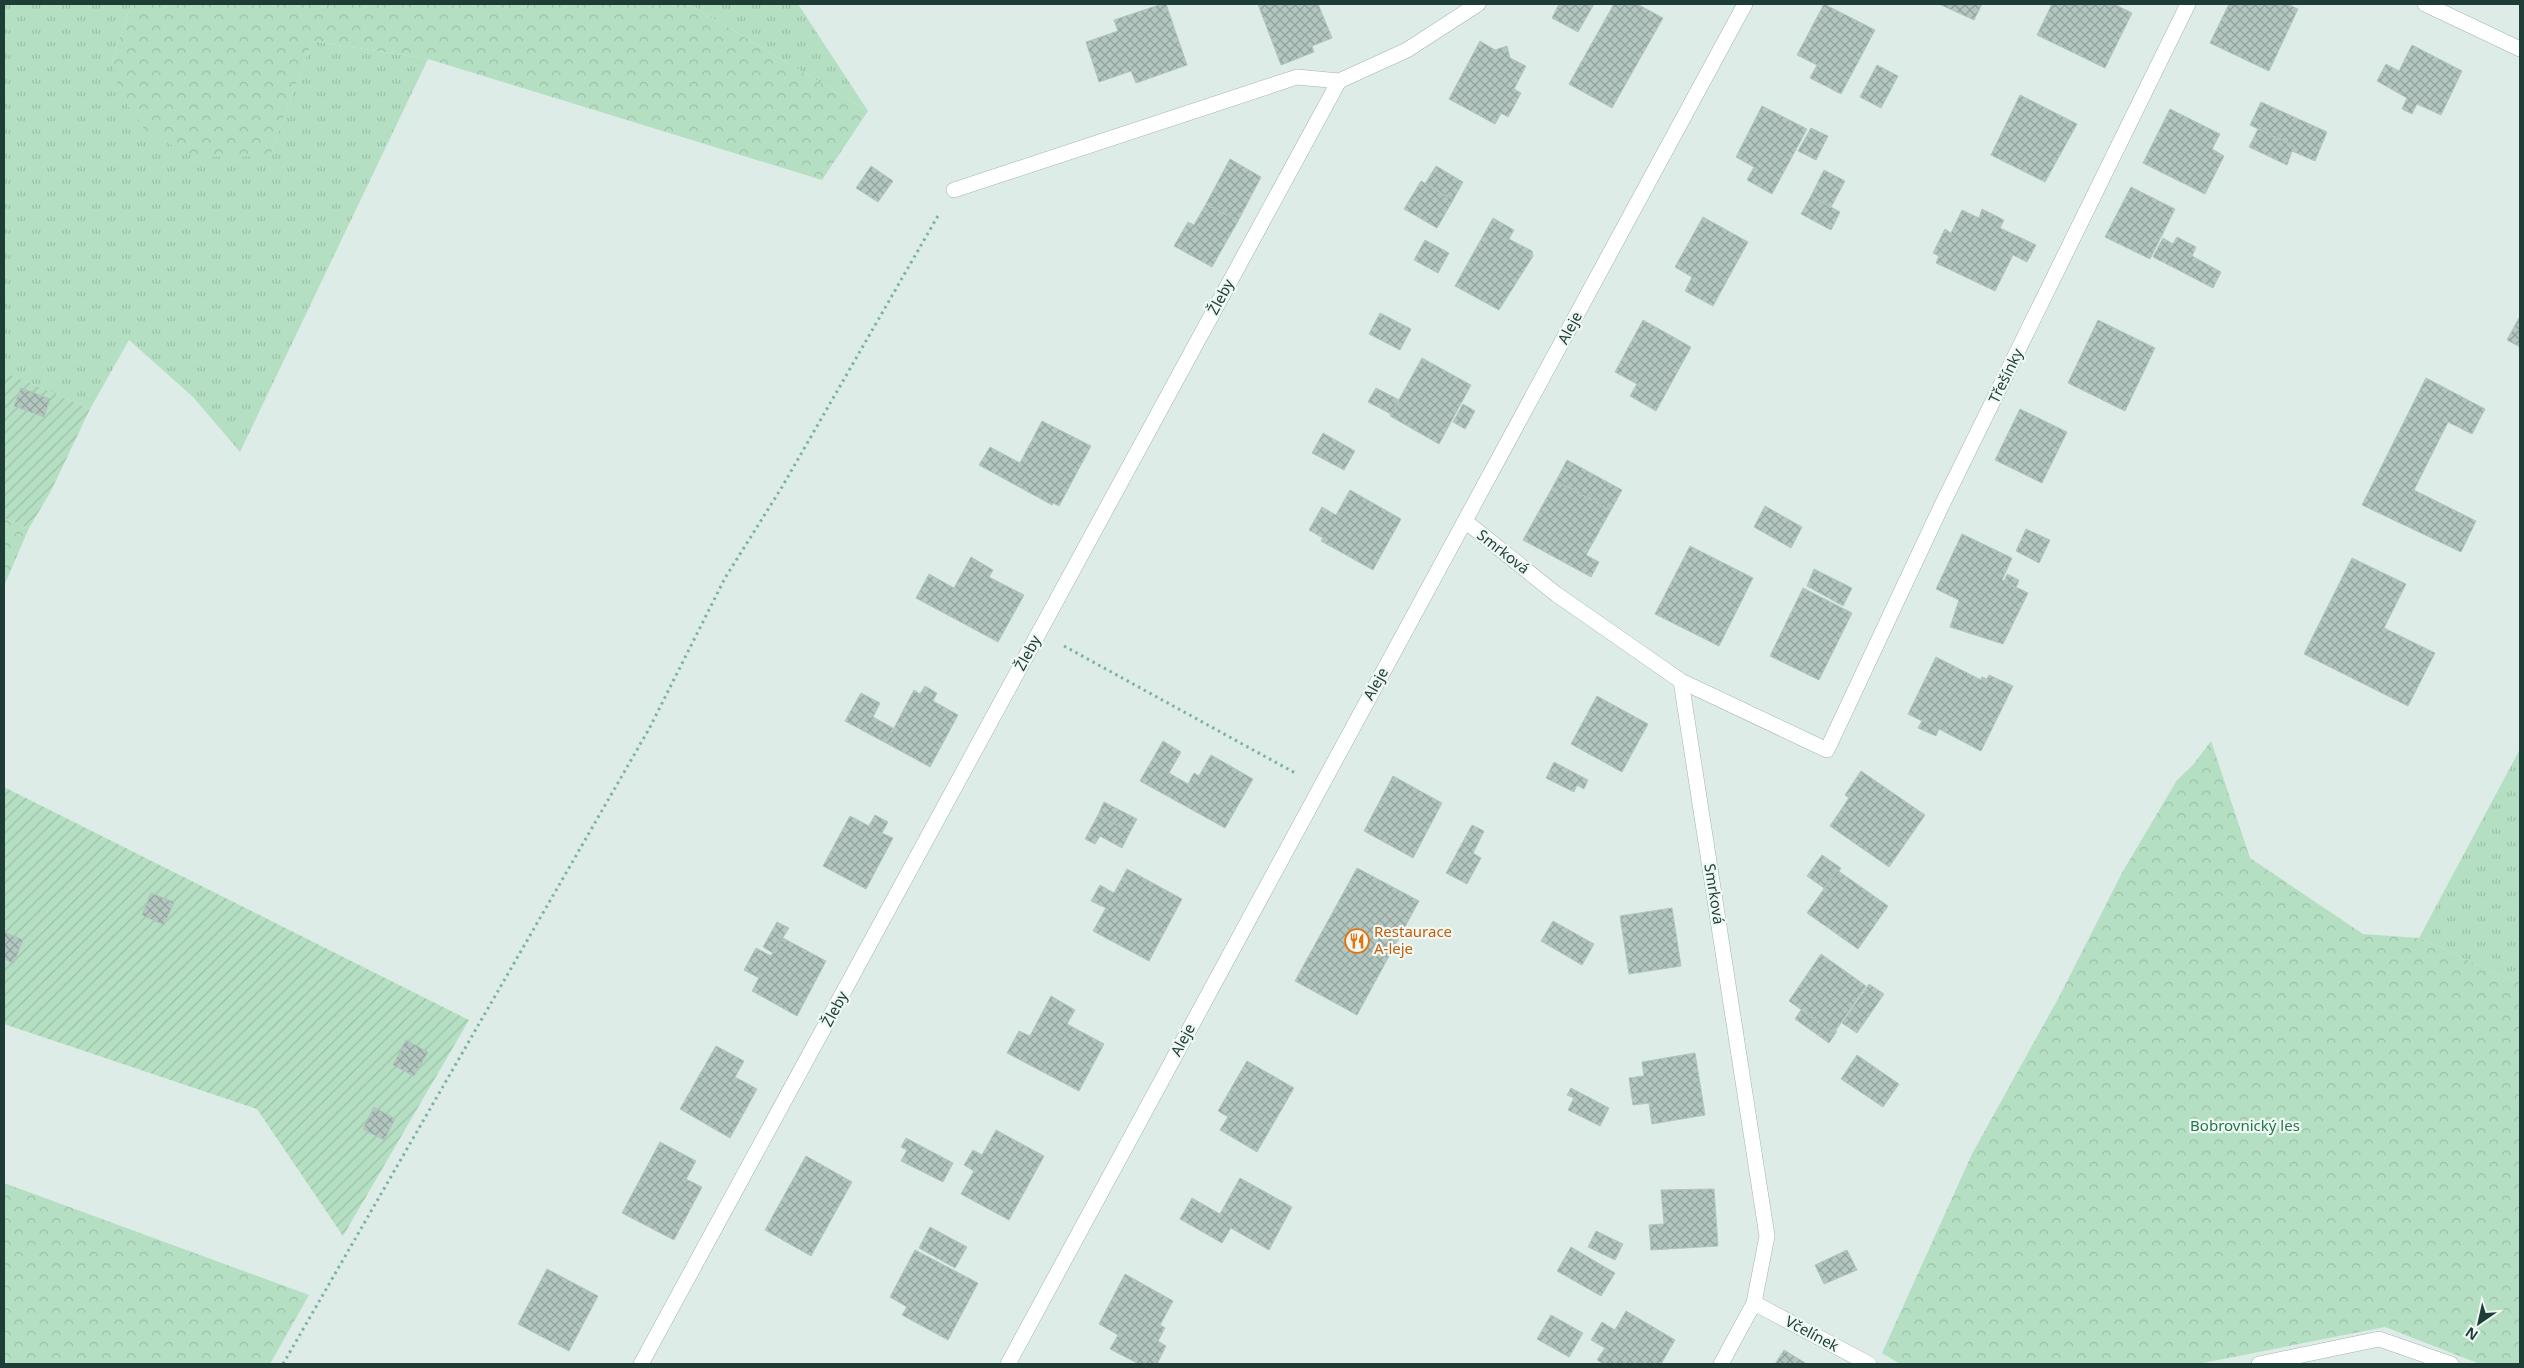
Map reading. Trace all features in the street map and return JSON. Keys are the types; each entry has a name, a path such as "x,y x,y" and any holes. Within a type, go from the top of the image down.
{"street":[{"path":"954,190 1297,77 1339,81 1406,50 1478,4"},
{"name":"Aleje","path":"1008,1364 1745,4"},
{"name":"Třešínky","path":"1680,681 1828,750 1940,509 2188,4"},
{"path":"2425,4 2520,49"},
{"name":"Žleby","path":"641,1364 1339,81"},
{"name":"Smrková","path":"1465,521 1556,594 1680,681 1767,1236 1754,1304 1722,1364"},
{"name":"Včelínek","path":"1754,1304 1869,1364"},
{"path":"2259,1364 2379,1339 2451,1364"}],"path":[{"path":"283,1364 650,729 725,578 782,487 954,190"},
{"path":"1039,632 1320,786"}],"green space":[{"path":"4,4 131,4 112,61 270,156 312,41 428,59 240,452 193,397 129,340 90,409 4,372"},
{"path":"131,4 689,4 868,111 822,180 428,59 312,41 270,156 194,157 146,131 119,93 112,61"},
{"path":"689,4 798,4 868,111"},
{"path":"4,372 90,409 51,491 29,528 4,518"},
{"path":"4,518 29,528 4,586"},
{"name":"Bobrovnický les","path":"2211,741 2250,858 2363,934 2419,938 2511,980 2520,980 2520,1364 2480,1364 2385,1327 2198,1364 1900,1364 1882,1353 1972,1154 2059,997 2123,871 2177,780 2193,765"},
{"path":"2520,749 2520,980 2511,980 2419,938"},
{"path":"4,787 469,1020 343,1236 257,1109 4,1024"},
{"path":"4,1183 309,1295 270,1364 4,1364"}],"building":[{"path":"1166,4 1187,65 1136,83 1131,71 1099,82 1086,42 1118,31 1114,20"},
{"path":"1258,4 1318,4 1332,38 1312,46 1314,52 1281,65"},
{"path":"1559,4 1594,4 1578,32 1552,18"},
{"path":"1614,4 1637,4 1663,18 1612,108 1569,84"},
{"path":"1824,4 1875,30 1841,94 1810,78 1817,65 1797,55"},
{"path":"1939,4 1982,4 1974,20"},
{"path":"2052,4 2114,4 2132,13 2105,68 2037,35"},
{"path":"2229,4 2287,4 2298,9 2269,71 2210,43"},
{"path":"1480,41 1495,50 1507,46 1510,58 1526,66 1514,89 1521,93 1508,117 1501,113 1495,124 1449,99"},
{"path":"2412,45 2462,71 2441,115 2417,104 2412,114 2402,109 2407,98 2377,81 2386,64 2399,71"},
{"path":"1877,65 1898,76 1881,108 1860,97"},
{"path":"2020,95 2077,124 2045,182 1991,155"},
{"path":"2261,102 2327,132 2315,161 2292,151 2294,146 2250,125"},
{"path":"1762,106 1807,129 1772,194 1747,180 1754,167 1736,157"},
{"path":"2170,109 2220,134 2212,149 2224,156 2205,194 2143,163"},
{"path":"1811,128 1828,136 1816,160 1798,151"},
{"path":"2258,129 2294,146 2287,165 2249,147"},
{"path":"1230,159 1261,177 1238,221 1206,204"},
{"path":"871,166 893,181 878,202 856,188"},
{"path":"1436,166 1463,182 1453,200 1425,184"},
{"path":"1824,170 1845,181 1831,207 1811,196"},
{"path":"1421,181 1453,200 1437,228 1404,209"},
{"path":"2131,187 2175,209 2150,259 2105,237"},
{"path":"1811,196 1840,212 1831,230 1801,214"},
{"path":"1206,204 1238,221 1212,267 1174,246 1188,222 1194,225"},
{"path":"1982,209 2004,220 2000,228 2036,245 2027,262 2013,255 1995,291 1936,263 1939,256 1933,253 1945,229 1951,233 1962,210 1979,218"},
{"path":"1703,217 1748,242 1713,306 1685,291 1692,277 1675,267"},
{"path":"1493,218 1514,230 1509,239 1532,251 1533,256 1499,310 1455,286"},
{"path":"2177,237 2196,247 2192,256 2221,272 2213,288 2153,257 2163,238 2173,244"},
{"path":"1425,240 1449,253 1438,273 1414,260"},
{"path":"1380,313 1411,329 1400,350 1369,334"},
{"path":"2520,316 2520,347 2507,340"},
{"path":"1643,320 1691,347 1656,411 1630,396 1637,384 1615,372"},
{"path":"2098,320 2155,348 2125,411 2068,383"},
{"path":"1422,358 1471,385 1439,444 1390,416"},
{"path":"2426,378 2485,409 2472,434 2448,422 2414,490 2476,521 2461,552 2362,505"},
{"path":"21,388 50,399 44,417 14,406"},
{"path":"1376,388 1399,400 1391,414 1368,402"},
{"path":"1463,404 1475,411 1465,429 1453,422"},
{"path":"2020,409 2067,432 2042,483 1995,460"},
{"path":"1042,421 1091,446 1059,506 1053,503 1052,505 979,465 990,447 1020,463"},
{"path":"1323,433 1355,451 1344,470 1312,453"},
{"path":"1567,460 1622,490 1611,510 1556,481"},
{"path":"1556,481 1611,510 1586,555 1599,562 1591,577 1523,540"},
{"path":"1350,490 1401,519 1373,570 1321,541 1323,538 1309,530 1322,507 1336,515"},
{"path":"1765,506 1802,527 1791,548 1754,527"},
{"path":"2026,529 2050,540 2039,563 2016,551"},
{"path":"1962,534 2012,558 2002,580 2028,593 2003,644 1950,627 1959,600 1936,589"},
{"path":"1690,546 1753,578 1719,646 1655,614"},
{"path":"971,557 993,570 989,577 1024,595 998,642 916,598 929,574 954,588"},
{"path":"2352,558 2406,584 2384,628 2435,653 2408,706 2304,654"},
{"path":"1814,569 1852,588 1843,606 1807,586"},
{"path":"2007,574 2019,580 2016,588 2004,582"},
{"path":"1803,588 1852,613 1819,680 1770,656"},
{"path":"1936,657 1981,680 1982,677 1987,679 1989,675 2013,686 1981,751 1939,729 1936,736 1918,728 1922,721 1908,714"},
{"path":"925,686 937,693 933,701 958,715 930,767 886,743 914,690 920,694"},
{"path":"861,693 880,703 873,717 893,728 886,743 845,721"},
{"path":"1597,696 1648,724 1622,772 1571,744"},
{"path":"1163,741 1181,752 1169,773 1188,784 1194,773 1199,776 1211,755 1253,779 1225,828 1140,781"},
{"path":"1554,762 1588,780 1584,789 1577,785 1574,792 1546,778"},
{"path":"1861,771 1925,815 1889,867 1830,826 1849,798 1845,795"},
{"path":"1393,776 1442,803 1413,858 1364,831"},
{"path":"1104,802 1137,819 1130,832 1098,815"},
{"path":"875,815 888,822 882,833 893,838 866,889 823,866 850,816 869,826"},
{"path":"1098,815 1130,832 1122,848 1100,836 1095,844 1085,839"},
{"path":"1472,825 1484,831 1473,853 1481,858 1467,884 1446,873"},
{"path":"1822,855 1841,868 1839,871 1837,870 1824,888 1807,876"},
{"name":"Restaurace A-leje","path":"1357,868 1419,901 1357,1015 1295,981"},
{"path":"1127,869 1182,899 1149,961 1093,931 1106,908 1091,901 1100,885 1114,893"},
{"path":"1837,870 1888,906 1858,949 1807,913"},
{"path":"151,893 174,902 164,925 142,915"},
{"path":"1672,908 1681,966 1629,974 1620,916"},
{"path":"1553,921 1594,944 1582,965 1541,941"},
{"path":"777,922 789,928 773,953 763,947"},
{"path":"4,932 23,940 14,963 4,959"},
{"path":"781,937 826,961 797,1016 752,991 759,978 744,970 756,948 771,956"},
{"path":"1821,954 1866,986 1834,1033 1789,1001"},
{"path":"1869,984 1884,994 1857,1033 1842,1023"},
{"path":"1051,996 1075,1010 1067,1024 1104,1044 1079,1091 1007,1053 1019,1031 1030,1036"},
{"path":"1801,1010 1834,1033 1837,1031 1829,1043 1795,1019"},
{"path":"406,1040 428,1052 414,1076 393,1065"},
{"path":"716,1046 744,1061 735,1077 757,1089 730,1138 680,1109"},
{"path":"1695,1053 1705,1115 1652,1124 1649,1103 1633,1105 1629,1078 1644,1076 1642,1062"},
{"path":"1857,1055 1899,1084 1883,1107 1841,1079"},
{"path":"1247,1061 1294,1088 1257,1152 1220,1130 1228,1117 1218,1111"},
{"path":"1571,1088 1609,1108 1600,1126 1568,1110 1574,1098 1567,1095"},
{"path":"374,1107 395,1119 384,1140 363,1129"},
{"path":"996,1130 1044,1156 1009,1220 961,1194 974,1171 964,1165 973,1150 982,1155"},
{"path":"906,1138 953,1163 943,1182 901,1161 907,1150 901,1147"},
{"path":"660,1142 696,1161 686,1179 702,1187 674,1240 622,1213"},
{"path":"806,1156 852,1182 811,1256 765,1230"},
{"path":"1240,1178 1292,1207 1269,1250 1231,1228 1222,1243 1180,1219 1192,1198 1220,1214"},
{"path":"1714,1189 1718,1246 1651,1250 1649,1225 1664,1224 1661,1190"},
{"path":"930,1227 967,1247 955,1268 919,1248"},
{"path":"1596,1231 1623,1244 1615,1260 1588,1247"},
{"path":"1571,1247 1615,1273 1601,1296 1557,1271"},
{"path":"915,1250 978,1283 948,1340 902,1315 907,1307 890,1297"},
{"path":"1847,1250 1857,1270 1824,1284 1815,1265"},
{"path":"547,1269 598,1296 569,1351 518,1324"},
{"path":"1125,1274 1173,1301 1160,1325 1165,1328 1158,1341 1166,1346 1157,1364 1139,1364 1110,1349 1118,1335 1099,1324"},
{"path":"1626,1311 1675,1340 1661,1364 1604,1364 1597,1360 1605,1348 1591,1340 1602,1322 1615,1330"},
{"path":"1551,1315 1583,1333 1569,1357 1537,1339"},
{"path":"1784,1350 1807,1364 1775,1364"}],"place":[{"name":"Restaurace A-leje","path":"1357,941"}]}
